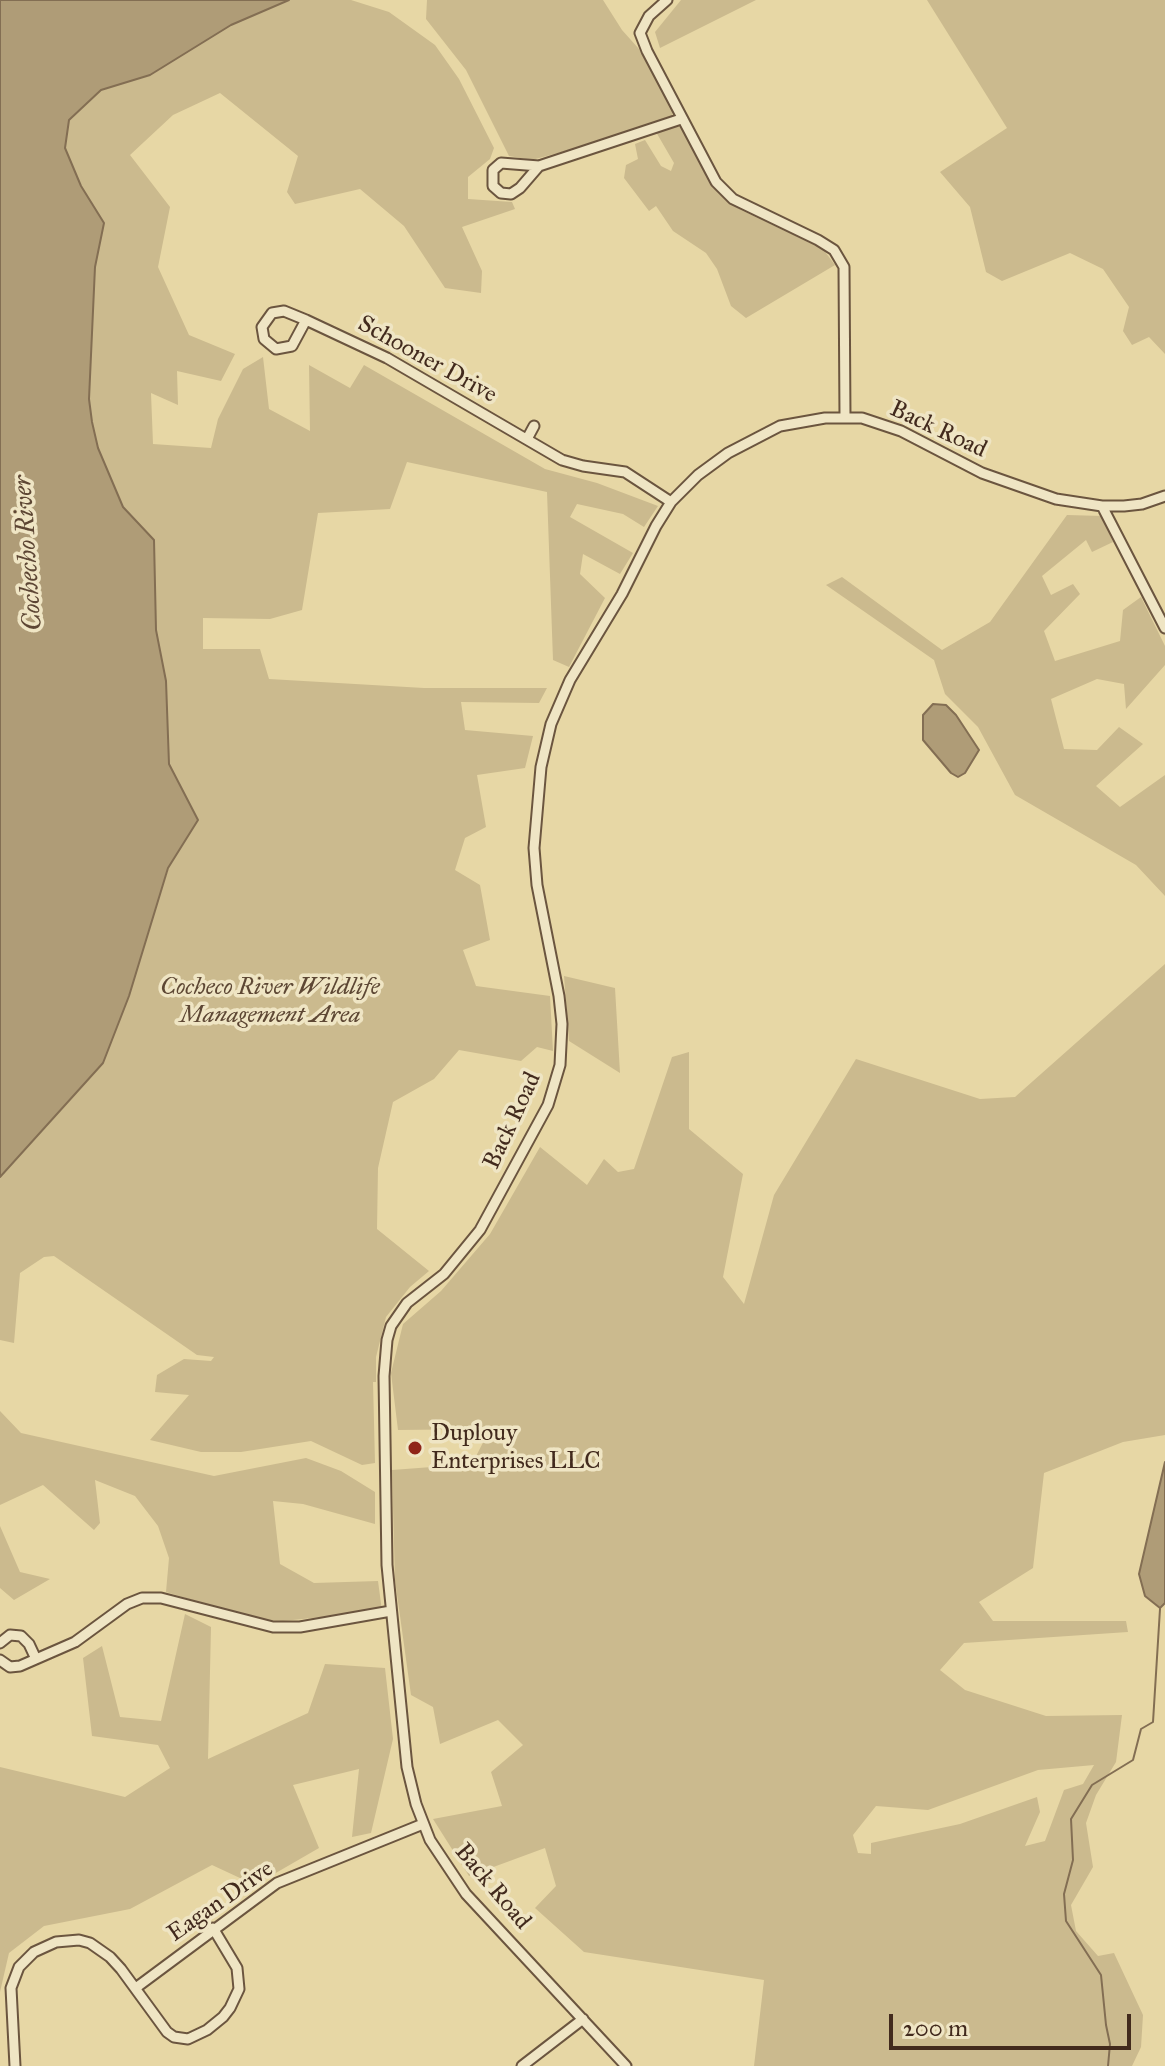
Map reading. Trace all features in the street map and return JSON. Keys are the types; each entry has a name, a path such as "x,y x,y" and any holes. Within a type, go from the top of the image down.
{"street":[{"path":"667,0 649,16 640,33 681,119 723,191 834,250 844,267 845,417"},
{"path":"539,166 511,194 501,193 493,186 491,175 501,163 539,166 681,119"},
{"name":"Schooner Drive","path":"306,320 297,341 286,349 271,347 264,339 264,321 272,313 284,311 306,320 387,358 572,464 625,472 671,502"},
{"name":"Back Road","path":"626,2066 458,1884 423,1824 407,1767 387,1565 384,1376 391,1326 407,1303 444,1274 480,1230 528,1146 555,1086 562,1044 559,996 537,885 534,848 545,748 554,715 570,680 622,594 671,502 698,475 728,453 755,438 797,422 862,418 901,431 982,473 1073,502 1102,506 1142,504 1165,496"},
{"path":"527,439 534,426"},
{"path":"1102,506 1165,628"},
{"path":"0,1660 15,1668 36,1659 83,1637 127,1604 142,1598 161,1598 273,1627 300,1627 391,1611"},
{"path":"0,1643 10,1635 21,1636 36,1659"},
{"name":"Eagan Drive","path":"137,1987 277,1883 423,1824"},
{"path":"15,2066 11,1988 19,1967 34,1952 56,1942 79,1940 90,1943 110,1957 137,1987 174,2037 188,2039 207,2030 230,2008 239,1989 237,1968 213,1928"},
{"path":"522,2066 583,2019"}],"green space":[{"name":"Cocheco River Wildlife Management Area","path":"289,0 351,0 389,12 435,45 459,79 494,148 490,159 468,177 468,199 512,202 515,209 462,227 482,271 481,293 445,288 404,226 360,189 295,204 287,192 298,156 220,93 173,115 130,155 170,207 158,267 189,335 235,354 221,381 177,371 178,405 151,393 153,444 211,448 218,419 243,369 263,357 269,409 310,431 309,365 350,388 364,365 545,469 597,483 658,506 644,527 623,514 577,504 570,517 633,553 620,574 583,554 580,574 605,598 569,667 553,660 547,492 407,462 390,509 318,513 302,610 270,619 203,618 203,649 260,649 269,679 424,688 547,688 539,703 461,702 465,730 533,736 525,768 477,775 486,827 465,838 455,870 480,885 490,940 463,950 476,986 550,996 553,1051 537,1047 521,1061 459,1050 434,1079 393,1102 378,1168 377,1229 429,1271 410,1287 386,1317 376,1357 376,1382 373,1382 375,1463 362,1465 311,1441 241,1452 201,1452 150,1440 189,1395 155,1392 157,1375 184,1359 211,1361 214,1357 197,1355 54,1256 44,1257 20,1273 14,1343 0,1340 0,1177 8,1169 154,914 169,867 171,804 166,681 156,630 154,540 123,507 98,448 92,422 89,399 95,267 104,224 81,186 65,148 69,120 101,90 150,75 231,25"},
{"path":"427,0 603,0 622,30 639,49 673,112 671,118 532,160 509,156 466,70 426,19"},
{"path":"681,0 756,0 660,48 655,32"},
{"path":"927,0 1165,0 1165,354 1149,337 1132,345 1123,331 1129,307 1103,269 1070,253 1002,281 986,272 970,207 940,172 1007,128"},
{"path":"681,127 714,186 726,200 823,249 835,265 746,318 731,306 717,269 706,253 673,231 656,206 649,211 624,178 626,165 638,159 635,144 645,140 661,166 671,171 674,163 656,132"},
{"path":"1067,515 1102,516 1113,542 1092,552 1086,540 1042,576 1051,595 1073,584 1080,594 1044,631 1055,661 1120,641 1123,610 1141,597 1165,646 1165,665 1126,709 1124,684 1097,679 1051,699 1064,749 1097,750 1119,727 1143,744 1096,786 1120,807 1165,775 1165,896 1136,865 1015,795 978,727 945,694 934,660 826,585 842,577 942,650 990,622"},
{"path":"1165,964 1165,1435 1123,1442 1044,1473 1033,1568 979,1602 993,1621 1126,1621 1128,1632 964,1643 940,1670 965,1690 1046,1716 1122,1715 1116,1762 1096,1795 1086,1823 1093,1867 1071,1905 1076,1931 1098,1956 1114,1953 1143,2015 1141,2047 1132,2066 754,2066 764,1980 584,1952 535,1908 556,1886 545,1848 469,1876 433,1819 502,1806 491,1772 523,1745 498,1720 440,1744 433,1707 411,1695 395,1580 392,1470 472,1464 490,1429 398,1430 391,1373 403,1324 441,1291 490,1234 540,1147 587,1185 604,1159 618,1172 634,1169 672,1057 689,1052 689,1129 743,1174 723,1277 744,1304 774,1195 856,1059 980,1099 1015,1097","holes":["1094,1765 1083,1784 1064,1790 1045,1841 1025,1846 1040,1812 1037,1797 960,1824 871,1843 871,1854 858,1853 853,1835 876,1806 928,1810 1038,1770"]},
{"path":"564,976 615,988 620,1073 569,1041"},
{"path":"0,1411 21,1433 214,1476 306,1458 341,1471 375,1492 375,1524 303,1504 273,1501 280,1564 314,1583 378,1581 382,1611 283,1621 258,1620 166,1592 169,1558 158,1526 135,1496 95,1480 100,1523 94,1530 43,1485 0,1505"},
{"path":"0,1526 20,1572 50,1579 14,1600 0,1588"},
{"path":"185,1614 211,1627 208,1759 308,1713 325,1664 385,1668 393,1739 371,1833 352,1837 359,1769 293,1785 319,1848 255,1885 212,1865 130,1909 44,1926 9,1953 0,1992 0,1767 125,1797 170,1768 158,1745 92,1736 83,1658 102,1646 120,1717 161,1721"}],"water":[{"name":"Cochecho River","path":"0,0 289,0 231,25 150,75 101,90 69,120 65,148 81,186 104,223 95,267 89,399 92,422 98,448 123,507 154,540 156,630 166,681 169,764 198,820 168,868 129,996 103,1063 0,1177"},
{"path":"933,704 946,705 956,715 979,750 965,773 958,777 923,740 923,715"},
{"path":"1165,1462 1165,1603 1160,1608 1145,1596 1139,1574"}],"waterway":[{"path":"1108,2066 1110,2044 1101,1975 1066,1921 1064,1894 1073,1860 1071,1819 1092,1785 1133,1760 1141,1729 1153,1722 1160,1609"}],"place":[{"name":"Duplouy Enterprises LLC","path":"415,1448"}]}
